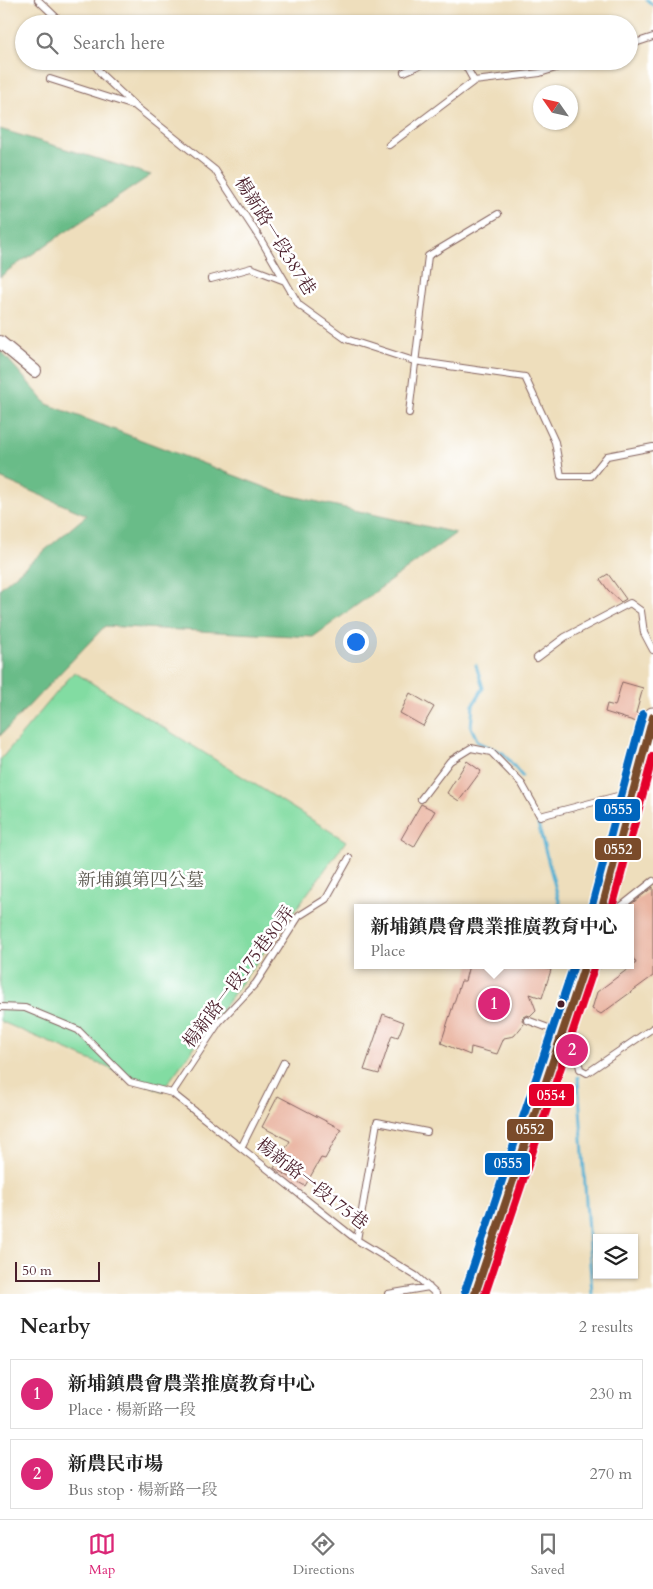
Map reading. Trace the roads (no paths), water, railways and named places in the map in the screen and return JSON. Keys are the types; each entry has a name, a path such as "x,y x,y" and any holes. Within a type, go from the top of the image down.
{"main road":[{"path":"603,904 633,792 645,770 653,716"},
{"path":"475,1294 562,1032 588,969"}],"street":[{"path":"0,342 35,371"}],"lane":[{"path":"38,0 54,15"},
{"path":"638,42 653,37"},
{"name":"楊新路一段387巷","path":"98,70 135,106 215,170 299,305 346,339 414,361 525,377 555,442 561,476 591,476 606,456 653,447"},
{"path":"404,72 409,70"},
{"path":"468,70 474,81"},
{"path":"389,145 474,81 540,73 550,70"},
{"path":"50,79 135,106"},
{"path":"409,413 428,256 498,214"},
{"path":"211,279 251,268 285,282"},
{"path":"537,658 565,637 630,602 641,611 644,633 653,650"},
{"path":"421,799 450,762 471,748 491,752 522,784 540,816 633,792"},
{"path":"645,770 653,760"},
{"name":"楊新路一段175巷80弄","path":"172,1093 219,1022 256,983 299,916 326,900 349,858"},
{"path":"624,904 653,881"},
{"path":"0,1007 25,1008 78,1030 130,1082 172,1093"},
{"path":"527,1020 562,1032 574,1040 580,1069 587,1073 653,1028"},
{"path":"241,1148 284,1062"},
{"name":"楊新路一段175巷","path":"172,1093 357,1240 416,1276 436,1294"},
{"path":"357,1240 377,1122 427,1132"},
{"path":"388,1294 428,1287"}],"waterway":[{"path":"647,0 653,5"},
{"path":"476,665 483,688 473,705 471,727 478,742 503,753 522,776"},
{"path":"538,824 560,904"},
{"path":"578,1077 592,1294"}],"place":[{"name":"新埔鎮農會農業推廣教育中心","path":"494,1004"},
{"name":"新農民市場","path":"572,1050"}],"park label":[{"name":"新埔鎮第四公墓","path":"141,880"}]}
